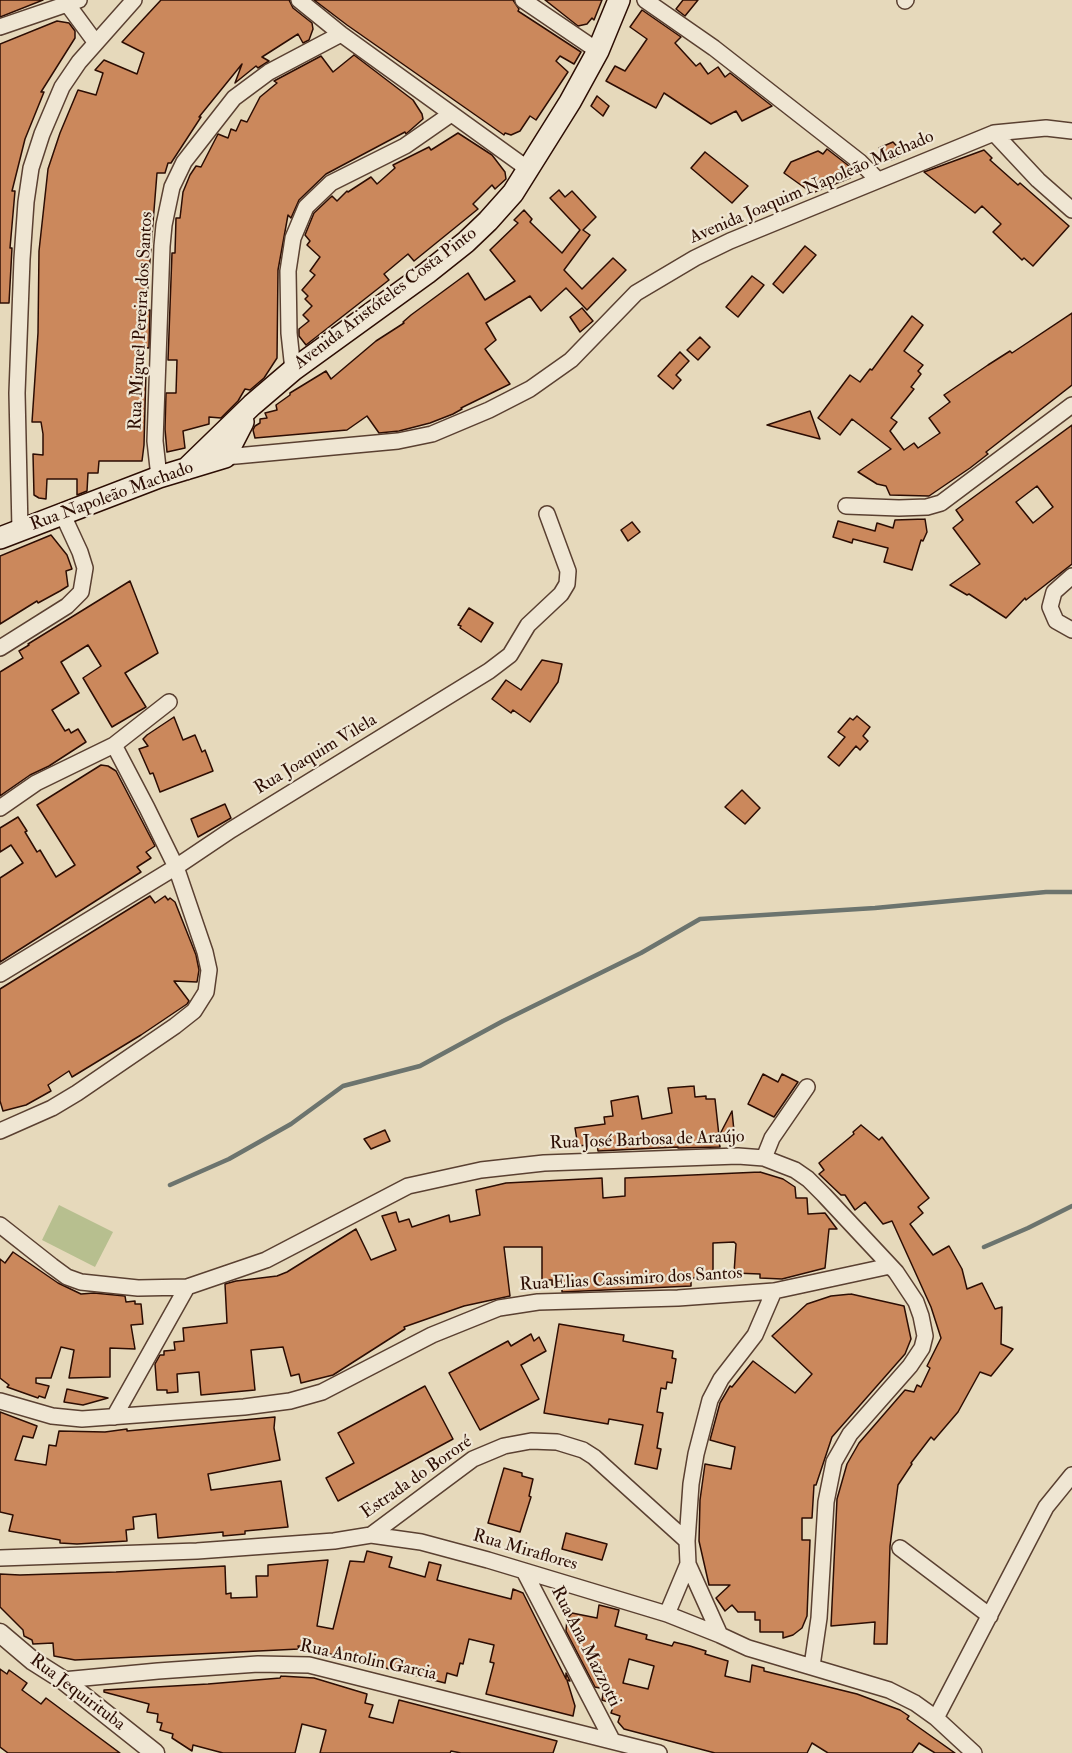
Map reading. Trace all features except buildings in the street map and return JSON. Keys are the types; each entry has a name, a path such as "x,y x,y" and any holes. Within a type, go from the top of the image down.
{"main road":[{"name":"Avenida Aristóteles Costa Pinto","path":"186,469 252,405 293,370 466,242 513,193 570,102 598,51 619,0"},
{"name":"Avenida Aristóteles Costa Pinto","path":"225,457 252,405"},
{"name":"Rua Napoleão Machado","path":"0,538 159,477 225,457"}],"street":[{"path":"20,530 17,393 22,259 31,168 42,134 62,87 96,43 134,0"},
{"path":"299,0 342,34 528,169"},
{"path":"523,0 598,51"},
{"path":"645,0 714,48 860,162 877,179"},
{"path":"0,27 74,2 96,43"},
{"name":"Rua Miguel Pereira dos Santos","path":"159,477 155,441 162,246 172,187 184,162 234,98 269,72 342,34"},
{"path":"293,370 289,333 288,271 292,238 306,207 331,183 405,146 451,114"},
{"name":"Avenida Joaquim Napoleão Machado","path":"225,457 398,441 432,434 530,389 571,360 636,293 730,241 994,133 1046,128 1072,131"},
{"path":"994,133 1038,180 1072,210"},
{"path":"846,506 899,508 927,507 941,503 1072,405"},
{"path":"0,648 67,606 81,592 85,568 62,513"},
{"name":"Rua Joaquim Vilela","path":"0,974 482,676 510,655 528,625 561,594 567,584 568,571 547,514"},
{"path":"1072,576 1054,592 1050,602 1052,616 1060,625 1072,630"},
{"path":"0,807 36,783 114,745 170,702"},
{"path":"0,1131 52,1108 77,1093 175,1026 194,1011 206,992 209,970 176,867 114,745"},
{"path":"764,1158 772,1138 807,1087"},
{"name":"Rua José Barbosa de Araújo","path":"0,1226 67,1277 81,1282 138,1288 187,1287 266,1260 408,1186 445,1177 481,1170 544,1163 705,1156 764,1158 783,1164 808,1179 890,1266 916,1302 924,1330 924,1342 910,1366 850,1434 834,1462 824,1521 819,1618 812,1666"},
{"name":"Rua Elias Cassimiro dos Santos","path":"0,1401 52,1416 82,1419 244,1407 309,1397 345,1382 432,1335 499,1308 538,1302 678,1298 774,1291 890,1266"},
{"path":"114,1417 187,1287"},
{"path":"774,1291 754,1335 721,1379 710,1400 701,1431 693,1474 687,1541 688,1564 720,1635 748,1648 889,1690 915,1702 974,1753"},
{"name":"Estrada do Bororé","path":"0,1558 197,1551 324,1542 371,1535 473,1459 504,1446 531,1440 546,1440 570,1446 594,1457 687,1541"},
{"path":"936,1718 1046,1507 1072,1475"},
{"name":"Rua Miraflores","path":"371,1535 421,1542 524,1571 667,1614 720,1635"},
{"path":"900,1548 990,1616"},
{"path":"667,1614 688,1564"},
{"name":"Rua Ana Mazzotti","path":"524,1571 612,1740"},
{"name":"Rua Jequirituba","path":"0,1633 33,1661 63,1680 155,1753"},
{"name":"Rua Antolin Garcia","path":"63,1680 258,1664 299,1664 361,1677 659,1753"}],"green space":[{"path":"59,1205 113,1232 95,1267 42,1240"}],"waterway":[{"path":"170,1185 229,1159 291,1124 343,1086 420,1066 503,1021 641,953 700,919 875,908 1046,892 1072,892"},
{"path":"984,1247 1072,1206"}]}
